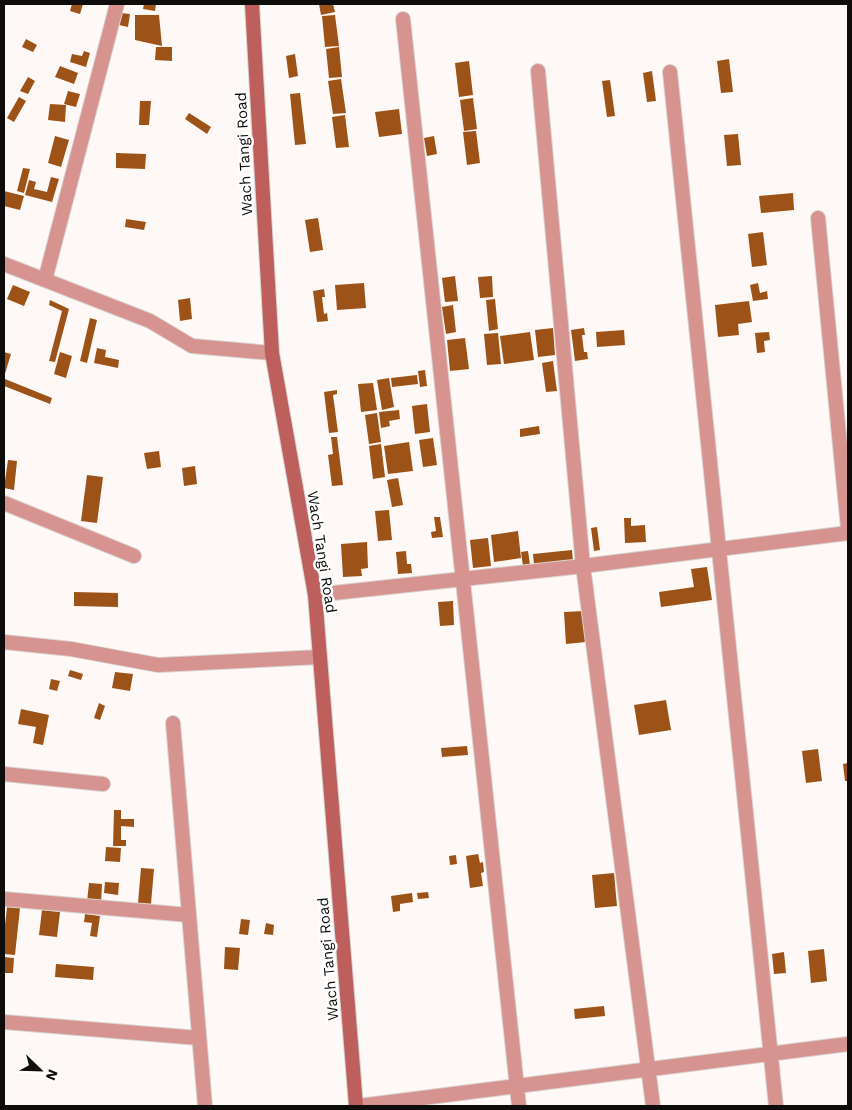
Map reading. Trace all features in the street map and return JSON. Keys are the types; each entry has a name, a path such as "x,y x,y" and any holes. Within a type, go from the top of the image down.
{"main road":[{"name":"Wach Tangi Road","path":"252,4 272,353 314,595 358,1106"}],"street":[{"path":"46,280 117,4"},
{"path":"403,19 518,1106"},
{"path":"538,71 583,566 653,1106"},
{"path":"670,72 776,1106"},
{"path":"818,218 848,528"},
{"path":"4,264 74,293 150,321 192,346 272,353"},
{"path":"4,503 134,556"},
{"path":"314,595 583,566 848,533"},
{"path":"4,642 71,649 158,665 320,657"},
{"path":"173,722 205,1106"},
{"path":"4,774 103,784"},
{"path":"4,899 189,915"},
{"path":"4,1022 199,1038"},
{"path":"358,1106 848,1044"}],"building":[{"path":"72,4 83,4 80,14 70,11"},
{"path":"144,4 156,4 155,11 143,9"},
{"path":"319,4 333,4 335,12 321,15"},
{"path":"121,13 130,14 128,27 119,25"},
{"path":"135,15 159,15 162,46 135,40"},
{"path":"335,15 339,46 325,47 322,16"},
{"path":"26,39 37,45 33,52 22,47"},
{"path":"156,47 172,47 172,61 155,60"},
{"path":"339,47 342,77 329,78 326,49"},
{"path":"84,51 90,53 86,67 70,62 72,54 82,56"},
{"path":"295,54 298,76 289,78 286,56"},
{"path":"729,59 733,92 721,93 717,61"},
{"path":"469,61 473,95 459,97 455,63"},
{"path":"60,66 78,73 74,84 55,77"},
{"path":"652,71 656,101 647,102 643,73"},
{"path":"28,77 35,81 28,94 20,91"},
{"path":"341,79 346,113 333,114 328,81"},
{"path":"610,80 615,116 607,117 602,81"},
{"path":"68,91 80,94 76,107 64,104"},
{"path":"300,93 306,144 295,145 290,94"},
{"path":"19,97 26,101 14,122 7,118"},
{"path":"473,98 477,129 464,131 460,100"},
{"path":"140,101 151,101 149,125 139,125"},
{"path":"50,104 66,105 65,122 48,120"},
{"path":"399,109 402,134 379,137 375,112"},
{"path":"189,113 211,127 207,134 185,119"},
{"path":"345,115 349,147 336,148 332,117"},
{"path":"476,131 480,163 467,165 463,132"},
{"path":"738,134 741,165 727,166 724,135"},
{"path":"55,136 69,140 61,167 48,163"},
{"path":"434,136 437,154 427,156 424,138"},
{"path":"116,153 146,154 145,169 116,168"},
{"path":"23,168 30,169 24,193 17,191"},
{"path":"51,177 59,179 52,202 25,195 29,180 36,182 34,189 47,192"},
{"path":"4,191 24,196 20,210 4,206"},
{"path":"793,193 794,210 761,213 759,196"},
{"path":"318,218 323,250 310,252 305,220"},
{"path":"126,219 146,222 144,230 125,227"},
{"path":"763,232 767,265 752,267 748,234"},
{"path":"455,276 458,301 445,302 442,278"},
{"path":"492,276 493,297 480,298 478,277"},
{"path":"364,283 366,308 337,310 335,285"},
{"path":"758,283 760,293 767,291 768,299 753,301 750,285"},
{"path":"13,285 30,292 24,306 7,299"},
{"path":"324,289 325,297 322,297 324,314 327,313 328,321 317,322 313,291"},
{"path":"190,298 192,319 180,321 178,300"},
{"path":"495,299 498,329 489,331 486,300"},
{"path":"50,300 69,309 55,362 49,361 62,311 49,305"},
{"path":"749,301 752,322 738,324 739,335 718,337 715,305"},
{"path":"453,305 456,332 446,334 442,307"},
{"path":"90,318 97,320 87,363 80,361"},
{"path":"553,328 555,355 538,357 535,330"},
{"path":"584,328 585,335 582,335 584,352 587,352 588,359 575,361 571,330"},
{"path":"624,330 625,345 597,347 596,332"},
{"path":"530,332 534,360 504,364 500,336"},
{"path":"769,332 770,340 764,341 765,352 757,353 755,333"},
{"path":"498,333 501,364 487,365 484,334"},
{"path":"465,338 469,369 450,371 447,340"},
{"path":"97,348 106,350 105,357 119,360 118,368 94,363"},
{"path":"4,352 11,354 4,377"},
{"path":"60,352 72,356 66,378 54,374"},
{"path":"553,361 557,391 546,392 542,363"},
{"path":"425,370 427,386 420,387 418,371"},
{"path":"417,375 418,384 392,387 391,378"},
{"path":"389,378 394,407 382,410 377,380"},
{"path":"5,379 52,398 50,404 4,386"},
{"path":"373,383 377,410 361,412 358,384"},
{"path":"337,390 337,394 333,395 338,432 329,433 324,392"},
{"path":"427,404 430,432 415,434 412,406"},
{"path":"399,410 400,419 389,421 390,426 381,428 379,412"},
{"path":"377,413 381,442 369,444 365,415"},
{"path":"539,426 540,434 520,437 520,429"},
{"path":"331,437 337,437 343,485 332,486 328,455 333,454"},
{"path":"433,438 437,465 423,467 419,440"},
{"path":"409,442 413,471 388,474 384,446"},
{"path":"381,444 385,477 373,479 369,446"},
{"path":"159,451 161,467 147,469 144,453"},
{"path":"8,460 17,461 14,490 4,488"},
{"path":"195,466 197,484 184,486 182,468"},
{"path":"87,475 103,477 97,523 81,521"},
{"path":"398,478 403,505 392,507 387,480"},
{"path":"389,510 392,540 378,541 375,511"},
{"path":"434,517 440,517 443,537 432,538 431,532 436,531"},
{"path":"624,518 631,518 631,526 645,525 646,542 625,543"},
{"path":"597,527 600,550 594,551 591,528"},
{"path":"518,531 521,558 494,562 491,535"},
{"path":"488,538 491,566 473,568 470,540"},
{"path":"367,542 368,568 361,569 362,576 343,577 341,544"},
{"path":"572,550 573,561 534,565 533,554"},
{"path":"406,551 407,564 411,564 412,573 398,574 396,552"},
{"path":"528,551 530,565 523,566 521,552"},
{"path":"707,567 712,600 661,607 659,592 694,587 691,569"},
{"path":"74,592 118,593 118,607 74,606"},
{"path":"453,601 454,625 440,626 438,602"},
{"path":"584,611 586,642 566,644 564,612"},
{"path":"70,670 83,674 81,680 68,676"},
{"path":"115,672 133,674 130,691 112,688"},
{"path":"51,679 60,681 57,691 49,689"},
{"path":"666,700 671,730 639,735 634,705"},
{"path":"99,703 105,706 100,720 94,718"},
{"path":"21,709 49,715 43,745 33,743 36,727 18,724"},
{"path":"467,746 468,755 442,757 441,748"},
{"path":"818,749 822,781 806,783 802,751"},
{"path":"848,763 848,781 845,781 843,764"},
{"path":"114,810 121,810 121,819 134,819 134,827 121,826 121,840 126,840 126,846 113,846"},
{"path":"106,847 121,848 120,862 105,861"},
{"path":"478,854 480,863 483,862 484,872 481,873 483,886 470,888 466,856"},
{"path":"456,855 457,864 450,865 449,856"},
{"path":"141,868 154,869 151,904 138,903"},
{"path":"614,873 617,906 595,908 592,875"},
{"path":"105,882 119,883 118,895 104,893"},
{"path":"89,883 102,884 101,903 87,902"},
{"path":"428,892 429,898 418,899 417,893"},
{"path":"412,893 413,902 400,904 400,911 393,912 391,896"},
{"path":"7,907 20,908 15,955 4,954"},
{"path":"42,910 60,912 57,937 39,935"},
{"path":"85,914 100,916 97,937 90,936 92,923 84,922"},
{"path":"241,919 250,920 248,935 239,934"},
{"path":"266,923 274,925 273,935 264,934"},
{"path":"225,947 240,948 238,970 224,969"},
{"path":"824,949 827,981 811,983 808,951"},
{"path":"784,952 786,973 774,974 772,954"},
{"path":"4,957 14,958 13,973 4,973"},
{"path":"56,964 94,967 93,980 55,977"},
{"path":"604,1006 605,1016 575,1019 574,1009"}]}
